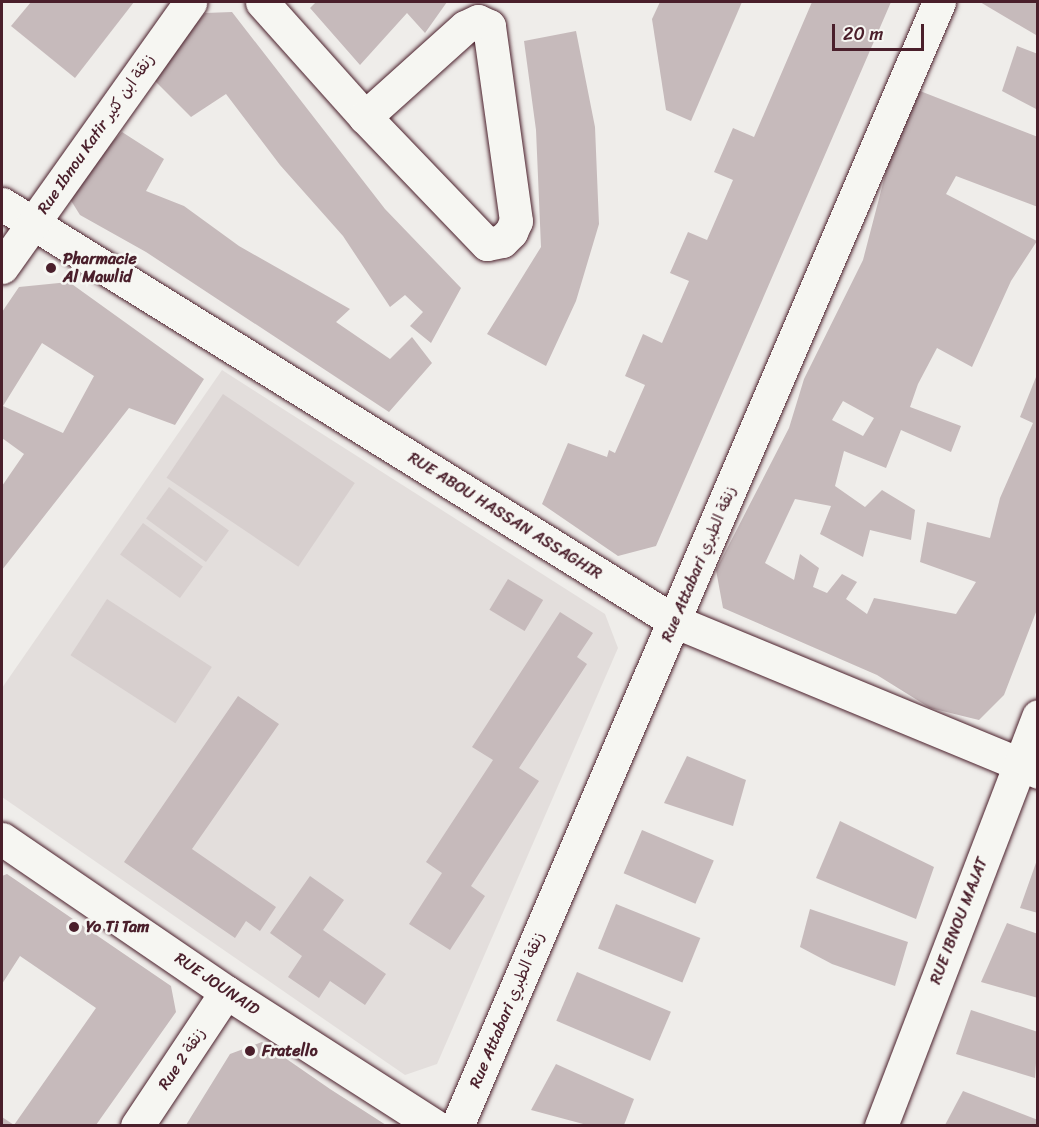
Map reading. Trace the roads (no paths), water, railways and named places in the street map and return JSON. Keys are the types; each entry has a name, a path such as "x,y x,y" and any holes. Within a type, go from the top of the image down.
{"street":[{"name":"Rue Ibnou Katir زنقة ابن كثير","path":"2,267 190,2"},
{"path":"262,2 365,117 487,244 502,241 511,232 516,221 489,26 478,21 465,27 365,117"},
{"name":"Rue Attabari زنقة الطبري","path":"457,1125 939,2"},
{"name":"RUE ABOU HASSAN ASSAGHIR","path":"2,204 674,621 1028,768"},
{"name":"RUE IBNOU MAJAT","path":"881,1125 1028,768 1038,716"},
{"name":"RUE JOUNAID","path":"2,839 226,992 435,1125"},
{"name":"Rue 2 زنقة","path":"137,1125 226,992"}],"place":[{"name":"Pharmacie Al Mawlid","path":"51,268"},
{"name":"Yo Ti Tam","path":"74,927"},
{"name":"Fratello","path":"250,1051"}]}
